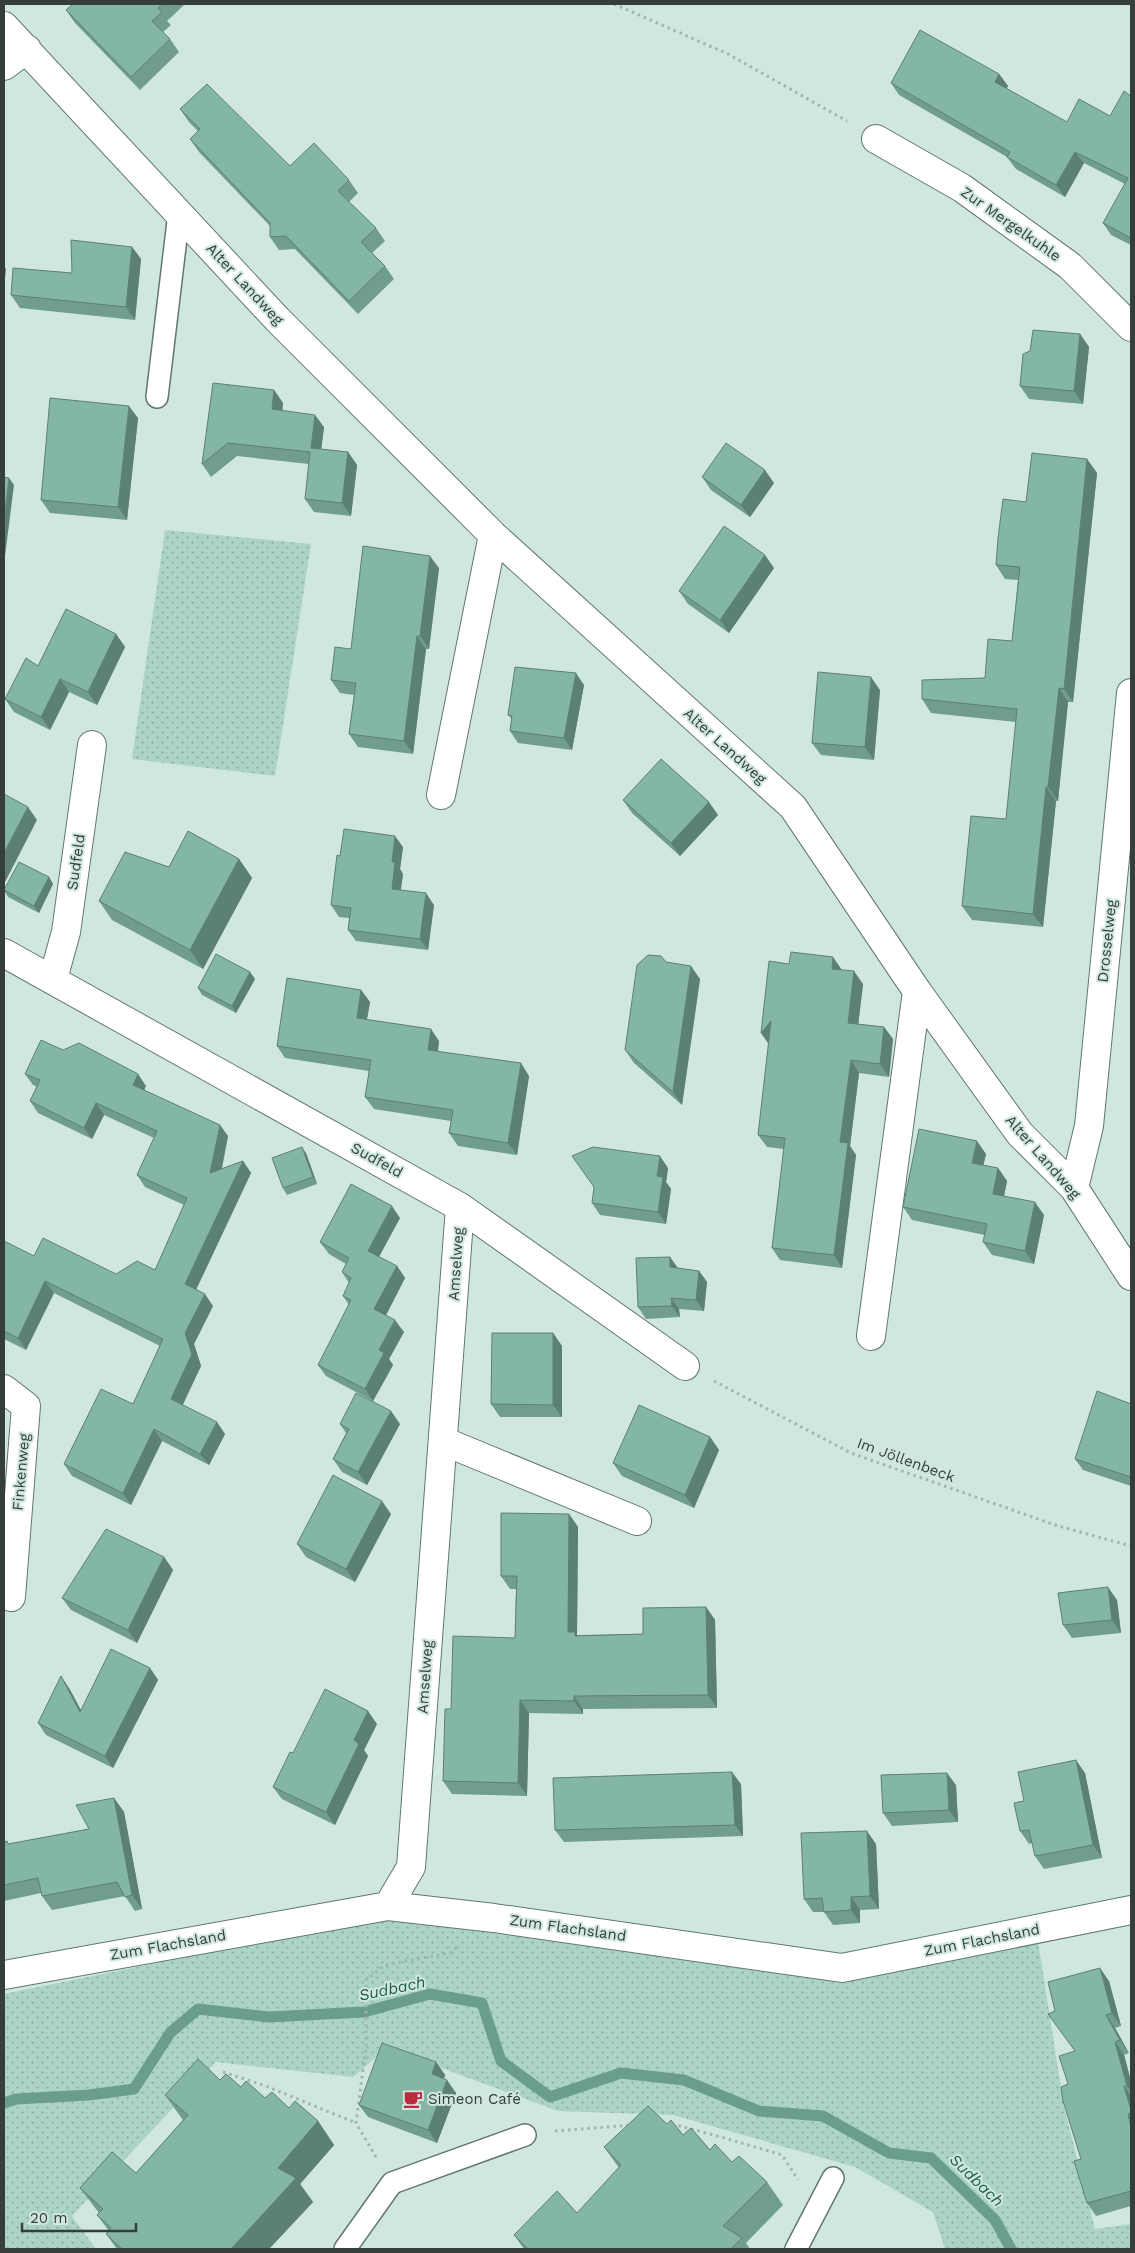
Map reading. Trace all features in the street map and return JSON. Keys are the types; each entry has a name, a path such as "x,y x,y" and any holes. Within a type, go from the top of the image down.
{"street":[{"name":"Alter Landweg","path":"4,26 278,320 493,535 793,807 917,991 1020,1134 1074,1188 1131,1276"},
{"path":"4,66 27,49"},
{"name":"Zur Mergelkuhle","path":"876,139 962,188 1070,266 1131,327"},
{"path":"441,795 493,535"},
{"name":"Drosselweg","path":"1074,1188 1089,1126 1131,693"},
{"name":"Sudfeld","path":"53,979 66,932 92,744"},
{"name":"Sudfeld","path":"4,953 460,1207 685,1366"},
{"path":"870,1336 917,991"},
{"name":"Amselweg","path":"388,1906 411,1867 460,1207"},
{"name":"Finkenweg","path":"4,1389 26,1406 11,1597"},
{"path":"443,1441 637,1521"},
{"name":"Zum Flachsland","path":"4,1975 388,1906 494,1918 842,1968 1131,1910"}],"lane":[{"path":"157,397 179,213"},
{"path":"345,2249 392,2183 525,2135"},
{"path":"796,2249 833,2178"}],"path":[{"path":"614,4 728,54 832,111 876,139"},
{"name":"Im Jöllenbeck","path":"685,1366 851,1453 1055,1525 1131,1546"},
{"path":"356,2123 366,2047 366,1980 385,1965 450,1953 494,1918"},
{"path":"223,2072 266,2086 356,2123 392,2183"},
{"path":"525,2135 579,2128 633,2125"},
{"path":"671,2125 782,2155 818,2209"}],"green space":[{"path":"165,530 311,544 275,776 132,759"},
{"path":"382,1917 844,1983 1038,1941 1064,2107 1095,2229 1131,2224 1131,2249 945,2249 933,2212 855,2167 673,2115 558,2111 387,2048 353,2077 216,2062 72,2216 96,2249 4,2249 4,1994"}],"building":[{"path":"73,4 162,4 158,8 162,12 152,21 170,39 131,77 66,10"},
{"path":"920,30 999,74 995,82 1067,122 1079,99 1110,116 1124,91 1131,96 1131,238 1103,223 1128,178 1075,152 1056,185 1007,157 1010,152 891,83"},
{"path":"207,84 290,166 314,143 349,180 338,191 376,228 361,242 385,266 349,301 286,236 270,237 270,223 190,139 200,129 180,109"},
{"path":"71,240 132,247 126,307 11,295 13,268 72,273"},
{"path":"1033,330 1080,334 1074,391 1020,386 1023,354 1030,351"},
{"path":"213,383 274,390 272,409 315,415 311,448 348,452 342,503 305,499 310,452 228,443 202,464"},
{"path":"50,398 129,406 118,507 41,500"},
{"path":"726,443 765,470 741,505 702,477"},
{"path":"1032,453 1087,459 1064,689 1059,688 1048,787 1046,787 1033,914 962,906 971,816 1006,819 1017,709 922,699 922,680 985,678 988,639 1012,641 1020,567 996,565 998,538 1003,499 1026,502"},
{"path":"4,477 9,478 4,522"},
{"path":"724,526 765,555 720,620 679,591"},
{"path":"363,546 430,556 420,636 417,636 404,741 349,734 356,683 331,680 335,647 351,649"},
{"path":"66,609 116,634 88,692 60,679 41,717 5,699 26,658 38,666"},
{"path":"515,667 576,673 564,738 510,731 512,716 508,715"},
{"path":"818,672 871,677 865,747 812,743"},
{"path":"661,759 709,802 671,843 623,800"},
{"path":"4,794 28,807 4,853"},
{"path":"344,829 395,836 392,862 395,862 392,889 426,893 420,939 348,930 351,908 331,905 337,855 340,856"},
{"path":"188,831 239,859 190,950 99,901 125,852 169,867"},
{"path":"19,862 49,877 34,906 4,890"},
{"path":"791,952 833,957 832,969 854,971 848,1023 884,1027 880,1064 851,1060 840,1142 848,1143 834,1255 772,1248 785,1138 758,1135 771,1021 761,1033 769,961 789,964"},
{"path":"216,954 250,972 232,1006 198,988"},
{"path":"648,955 661,956 666,962 691,966 673,1092 625,1050 637,965"},
{"path":"287,978 361,990 357,1018 431,1029 428,1050 521,1063 508,1143 449,1133 453,1110 365,1097 371,1060 277,1046"},
{"path":"41,1040 63,1050 79,1043 138,1074 133,1085 220,1125 210,1173 243,1161 185,1284 205,1294 185,1333 192,1354 171,1399 217,1422 200,1454 154,1429 123,1493 64,1464 101,1389 133,1404 163,1339 45,1281 18,1338 4,1331 4,1241 34,1256 43,1238 116,1274 137,1261 155,1270 187,1198 137,1175 157,1131 96,1103 84,1128 30,1101 40,1080 25,1074"},
{"path":"919,1129 977,1141 972,1163 998,1168 993,1194 1035,1202 1025,1251 983,1242 987,1224 903,1207"},
{"path":"302,1147 313,1177 283,1188 272,1158"},
{"path":"593,1147 660,1156 657,1176 663,1177 658,1212 592,1203 594,1187 572,1156"},
{"path":"351,1184 392,1206 368,1251 397,1266 374,1309 395,1320 379,1350 384,1353 365,1389 318,1365 351,1300 343,1296 351,1278 342,1272 349,1258 320,1242"},
{"path":"670,1257 670,1267 699,1271 696,1300 671,1298 672,1306 638,1307 636,1258"},
{"path":"492,1333 553,1333 553,1405 491,1404"},
{"path":"1097,1391 1131,1404 1131,1477 1075,1459"},
{"path":"356,1393 391,1411 358,1472 333,1459 349,1429 340,1424"},
{"path":"639,1405 710,1437 685,1495 613,1463"},
{"path":"333,1475 382,1501 346,1569 297,1544"},
{"path":"501,1513 569,1514 568,1632 575,1632 575,1636 643,1634 643,1608 706,1607 708,1695 574,1696 574,1701 520,1700 518,1783 443,1781 445,1709 451,1709 453,1636 515,1638 517,1576 501,1576"},
{"path":"106,1529 164,1557 128,1630 62,1598"},
{"path":"1108,1587 1112,1620 1063,1625 1058,1593"},
{"path":"111,1649 150,1668 105,1756 38,1723 61,1676 80,1712"},
{"path":"325,1689 368,1711 354,1740 359,1744 326,1812 273,1787 290,1752 293,1753"},
{"path":"1076,1760 1093,1845 1035,1856 1029,1830 1020,1831 1014,1803 1024,1801 1018,1772"},
{"path":"732,1772 735,1825 555,1830 553,1778"},
{"path":"947,1773 949,1810 883,1813 881,1775"},
{"path":"114,1798 132,1895 125,1897 117,1882 42,1896 38,1878 4,1885 4,1842 7,1841 8,1844 89,1829 76,1805"},
{"path":"867,1831 870,1896 851,1897 851,1910 824,1912 822,1898 804,1899 801,1833"},
{"path":"1100,1968 1112,2013 1106,2015 1120,2040 1115,2042 1127,2086 1124,2086 1131,2110 1131,2113 1128,2114 1131,2127 1131,2191 1087,2203 1074,2161 1081,2159 1063,2101 1061,2087 1068,2084 1059,2056 1075,2051 1048,2014 1055,2011 1048,1982"},
{"path":"382,2043 436,2062 432,2074 447,2080 428,2130 359,2105"},
{"path":"198,2059 220,2080 226,2074 241,2087 246,2081 265,2098 272,2092 289,2108 295,2101 318,2121 278,2168 296,2178 231,2249 122,2249 106,2234 111,2228 97,2215 103,2209 80,2188 112,2152 136,2173 188,2115 165,2095"},
{"path":"648,2106 667,2124 671,2120 683,2135 691,2128 710,2150 715,2144 732,2162 739,2156 767,2182 723,2226 742,2238 731,2249 528,2249 514,2235 557,2191 577,2213 621,2165 604,2147"}],"waterway":[{"name":"Sudbach","path":"4,2103 16,2099 89,2095 134,2089 170,2033 198,2009 269,2017 364,2012 430,1994 482,2003 501,2061 550,2097 621,2073 684,2080 759,2111 823,2116 889,2153 931,2158 995,2220 1011,2249"}],"place":[{"name":"Simeon Café","path":"413,2099"}]}
